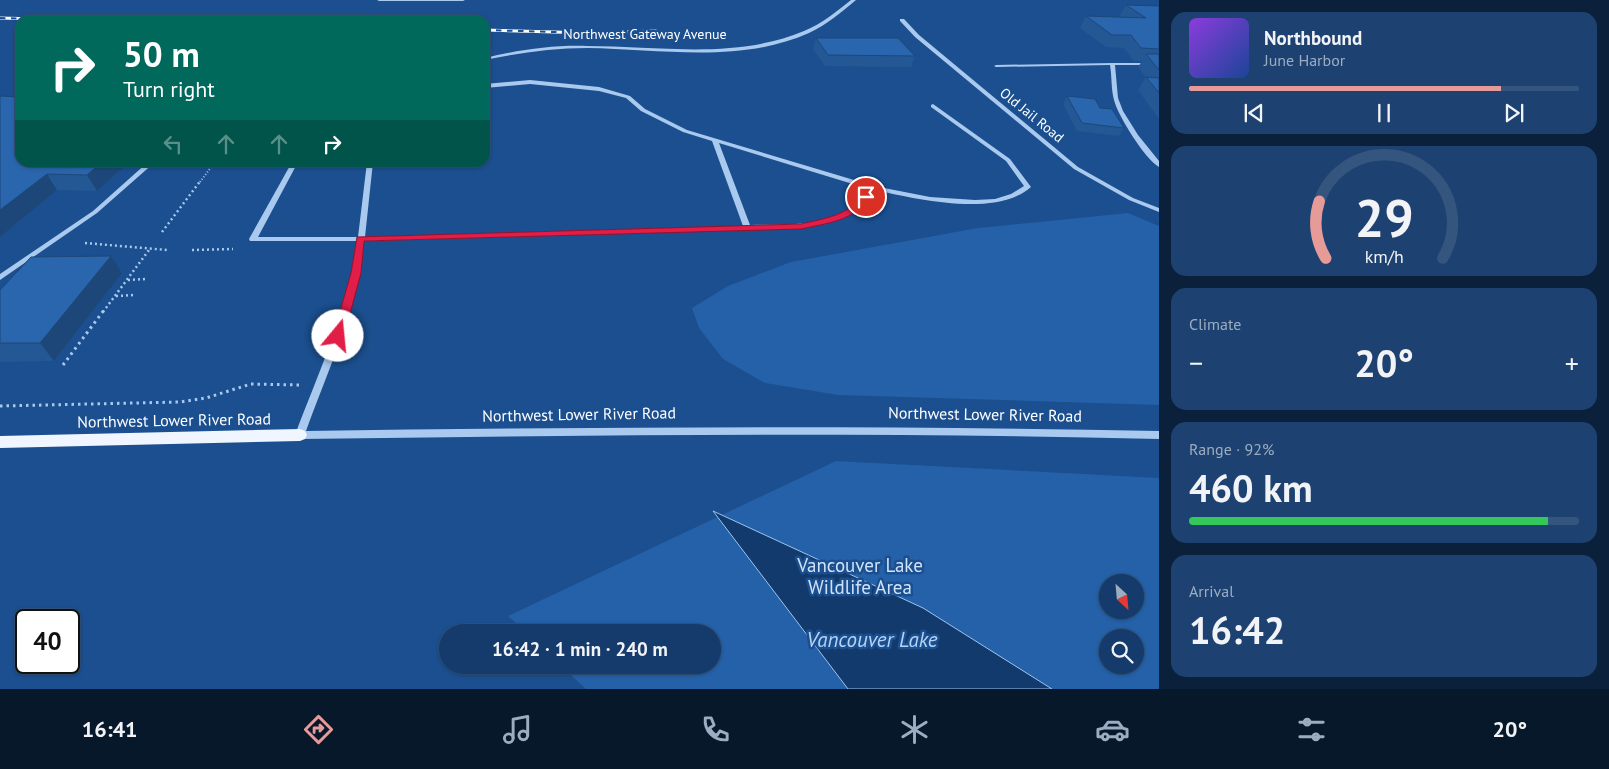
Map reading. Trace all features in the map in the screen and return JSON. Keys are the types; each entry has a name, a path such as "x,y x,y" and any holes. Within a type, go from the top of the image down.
{"main road":[{"name":"Northwest Lower River Road","path":"0,442 300,435"}],"street":[{"path":"379,0 463,0"},
{"name":"Northwest Gateway Avenue","path":"490,58 516,52 563,48 686,51 728,49 779,41 806,32 823,23 854,0"},
{"name":"Old Jail Road","path":"902,20 917,36 1076,168 1117,192 1159,210"},
{"path":"1112,64 1115,75 1117,102 1135,133 1159,165"},
{"path":"996,66 1159,64"},
{"path":"292,167 252,239 360,239 801,226 842,217 860,207 874,188 684,131 643,110 628,97 599,88 530,82 490,86"},
{"path":"715,140 747,228"},
{"path":"0,278 95,212 146,167"},
{"path":"300,435 338,336 350,296 369,167"},
{"name":"Northwest Lower River Road","path":"300,435 626,430 1021,431 1159,435"}],"lane":[{"path":"874,188 929,200 973,202 1008,198 1028,187 1008,160 933,106"}],"path":[{"path":"162,232 211,167"},
{"path":"85,244 117,244 149,250 167,250"},
{"path":"192,250 233,249"},
{"path":"63,364 149,250"},
{"path":"128,280 146,279"},
{"path":"116,296 135,295"},
{"name":"Northwest Lower River Road","path":"0,406 180,402 206,398 251,384 318,385"}],"green space":[{"path":"1128,213 1159,226 1159,405 838,395 765,383 723,359 699,328 692,308 728,286 791,262 978,228"},
{"name":"Vancouver Lake Wildlife Area","path":"836,461 1159,478 1159,689 586,689 570,674 721,674 721,624 517,624 508,616"}],"water":[{"name":"Vancouver Lake","path":"713,511 923,608 1052,689 848,689"}],"building":[{"path":"1126,5 1159,6 1159,49 1141,48 1131,35 1112,35 1086,16 1146,18"},
{"path":"816,38 898,38 915,56 828,55"},
{"path":"1146,54 1159,54 1159,70"},
{"path":"1146,77 1159,78 1159,93"},
{"path":"0,96 15,97 15,167 96,167 87,175 47,174 0,210"},
{"path":"1067,96 1095,99 1100,108 1112,109 1124,128 1082,123"},
{"path":"111,256 40,343 0,343 0,290 31,257"}],"railway":[{"path":"0,18 15,18"},
{"path":"490,30 590,33 656,31"}],"route":[{"path":"338,336 356,273 360,239 801,226 842,217 860,207 866,197"}]}
